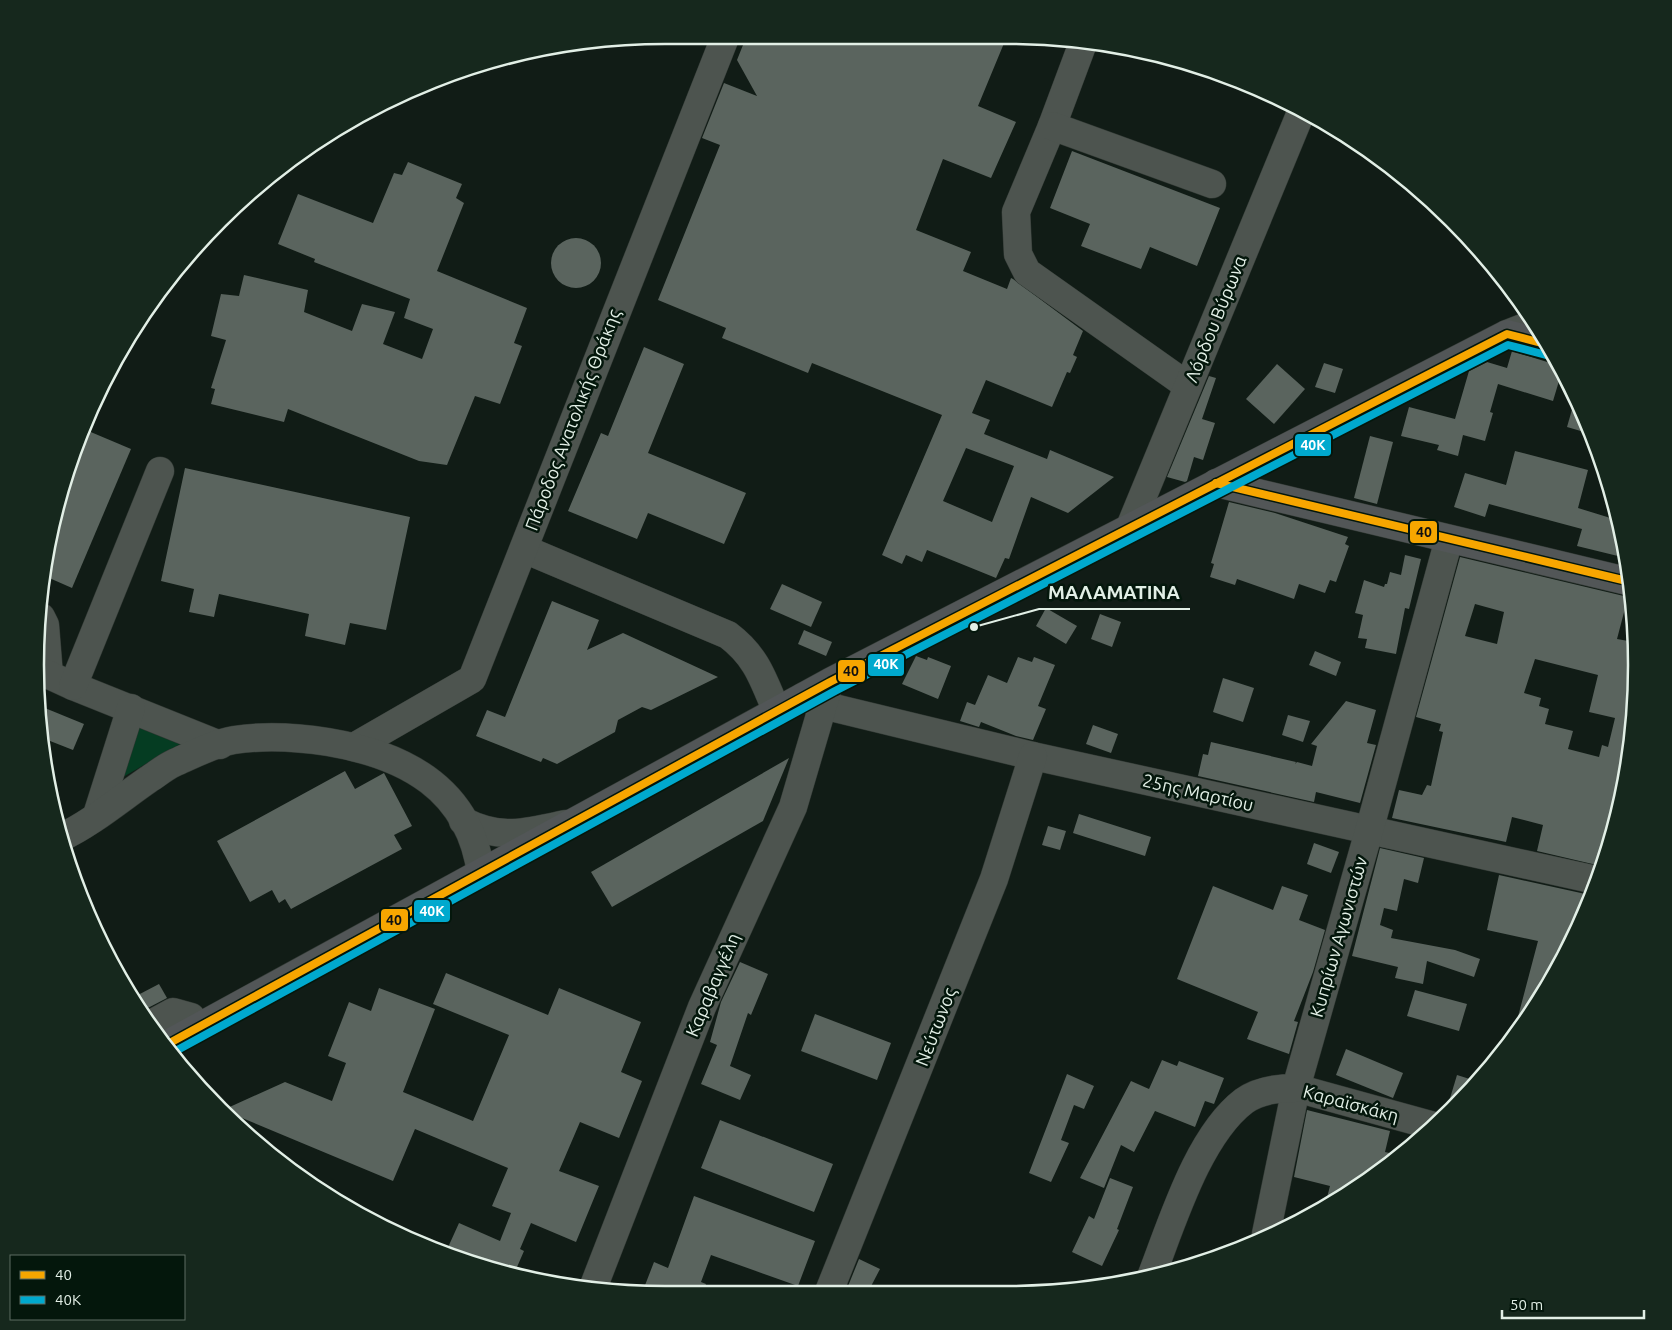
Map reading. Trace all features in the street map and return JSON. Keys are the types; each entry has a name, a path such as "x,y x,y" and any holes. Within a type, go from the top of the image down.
{"main road":[{"path":"171,1042 481,874 572,822 777,712 818,694 1130,527 1518,330 1535,338"},
{"path":"1216,483 1622,580"}],"street":[{"name":"Πάροδος Ανατολικής Θράκης","path":"354,746 472,679 624,289 722,44"},
{"path":"1081,48 1052,126 1016,212 1018,254 1026,272 1188,386"},
{"name":"Λόρδου Βύρωνα","path":"1130,527 1299,117"},
{"path":"1052,126 1212,184"},
{"path":"1518,330 1522,317"},
{"path":"73,686 160,471"},
{"name":"Κυπρίων Αγωνιστών","path":"1296,1088 1449,539"},
{"path":"524,549 728,635 744,647 756,663 777,712"},
{"path":"44,674 220,745"},
{"name":"25ης Μαρτίου","path":"818,694 1033,756 1590,879"},
{"name":"Καραβαγγέλη","path":"594,1282 702,1007 793,807 818,694"},
{"path":"97,815 130,708"},
{"path":"68,835 80,829 172,763 232,740 267,736 295,737 354,746 382,755 413,768 434,782 450,799 474,841 481,874"},
{"name":"Νεύτωνος","path":"831,1286 994,879 1033,756"},
{"path":"463,821 493,833 532,830 572,822"},
{"path":"156,1021 173,1012 191,1017"},
{"path":"1155,1268 1199,1160 1214,1134 1232,1112 1245,1100 1276,1088 1296,1088"},
{"name":"Καραϊσκάκη","path":"1267,1229 1296,1088 1426,1124"}],"green space":[{"path":"139,725 187,740 118,780"}],"building":[{"path":"743,44 1004,44 978,106 1016,122 991,178 943,159 916,230 971,252 963,271 1007,289 1011,278 1013,279 1083,331 1073,355 1077,357 1070,373 1067,372 1052,407 986,380 972,413 990,420 984,434 1047,459 1050,450 1114,477 1068,513 1031,497 1009,559 1005,558 996,578 927,550 922,562 906,555 902,564 882,555 942,415 812,363 808,373 722,338 726,328 658,300 720,145 702,138 724,83 757,96 737,60","holes":["966,448 1014,466 992,522 943,501"]},
{"path":"1072,151 1220,208 1197,266 1150,247 1141,269 1081,246 1090,224 1050,208"},
{"path":"408,162 462,184 456,198 464,203 437,271 527,308 514,343 522,346 500,404 475,396 447,465 419,461 288,409 284,422 211,404 215,389 211,388 226,340 211,336 221,294 239,296 244,275 308,290 304,312 352,331 362,304 395,312 383,344 422,359 433,329 404,318 410,299 314,262 315,259 278,244 298,194 373,223 394,173 402,175"},
{"path":"571,238 581,238 594,245 601,258 601,268 594,281 581,288 571,288 562,284 555,277 551,268 551,258 555,249 562,242"},
{"path":"644,347 684,364 648,453 746,493 724,544 648,513 637,539 568,511 601,433 608,436"},
{"path":"1512,351 1550,363 1559,381 1553,401 1498,384 1490,412 1493,413 1485,441 1463,435 1458,456 1437,450 1439,445 1401,436 1409,407 1455,419 1469,371 1487,362 1507,368"},
{"path":"1324,363 1343,369 1335,393 1315,387"},
{"path":"1277,364 1305,389 1274,424 1246,399"},
{"path":"1209,376 1216,378 1202,419 1215,423 1203,460 1194,457 1187,481 1185,482 1167,477"},
{"path":"1572,408 1583,432 1567,427"},
{"path":"89,431 131,449 72,588 50,578 65,504"},
{"path":"1370,436 1393,442 1377,504 1354,498"},
{"path":"1515,451 1588,470 1578,508 1610,518 1618,556 1577,546 1582,529 1489,504 1485,517 1454,507 1465,473 1506,485"},
{"path":"185,468 410,517 386,630 350,623 345,645 305,636 309,614 219,594 214,617 189,612 194,589 161,581"},
{"path":"1229,502 1275,513 1348,537 1345,544 1349,546 1336,582 1330,580 1325,593 1299,584 1294,599 1237,579 1235,585 1210,577 1214,564 1211,563"},
{"path":"1405,555 1421,559 1409,609 1405,608 1396,654 1365,648 1367,639 1358,638 1363,615 1355,613 1364,580 1384,587 1387,584 1390,572 1401,575"},
{"path":"1460,557 1624,596 1625,607 1617,639 1627,641 1627,706 1623,746 1607,826 1595,865 1537,851 1543,825 1512,817 1506,842 1392,818 1399,790 1422,795 1427,785 1431,786 1443,732 1439,731 1441,724 1416,717","holes":["1475,604 1504,612 1497,644 1465,636","1535,659 1598,675 1589,712 1615,718 1608,747 1602,745 1599,757 1568,749 1573,731 1545,724 1549,709 1539,706 1541,698 1524,693"]},
{"path":"782,584 822,602 811,627 770,609"},
{"path":"552,601 599,620 587,650 623,633 718,677 651,710 642,707 618,720 615,732 557,764 543,758 541,762 476,736 487,710 505,717"},
{"path":"1046,608 1077,626 1066,644 1036,626"},
{"path":"1100,614 1121,622 1112,647 1091,639"},
{"path":"804,630 832,642 826,656 798,644"},
{"path":"1315,651 1341,662 1336,676 1309,665"},
{"path":"916,656 927,660 928,657 951,666 938,699 902,684"},
{"path":"1018,657 1032,662 1034,657 1055,665 1038,706 1046,709 1033,740 1016,736 981,722 979,727 960,721 967,702 975,705 988,675 1007,683"},
{"path":"1223,678 1254,688 1243,722 1213,712"},
{"path":"1346,701 1376,710 1367,743 1376,745 1360,803 1316,792 1314,802 1198,776 1203,754 1208,755 1211,742 1296,762 1295,764 1297,762 1312,766 1317,746 1311,744"},
{"path":"45,708 84,724 73,750 48,740"},
{"path":"1288,715 1310,721 1303,742 1282,735"},
{"path":"1093,725 1118,734 1111,753 1086,744"},
{"path":"789,758 763,821 612,907 591,872"},
{"path":"345,771 355,789 384,773 412,826 394,835 402,849 291,909 285,899 279,903 272,890 250,902 217,841"},
{"path":"1079,814 1151,837 1145,856 1073,833"},
{"path":"1048,826 1066,831 1060,850 1042,845"},
{"path":"1314,843 1339,852 1331,873 1307,864"},
{"path":"1380,848 1424,858 1418,883 1404,879 1397,911 1384,908 1380,925 1393,930 1391,938 1455,950 1480,959 1474,977 1427,961 1423,984 1395,978 1398,967 1352,956"},
{"path":"1499,875 1584,894 1564,940 1545,976 1517,1019 1538,941 1487,930"},
{"path":"1213,886 1273,910 1282,886 1308,895 1299,920 1325,930 1313,972 1294,1021 1298,1022 1289,1054 1247,1039 1258,1012 1177,979"},
{"path":"740,962 768,974 751,1015 748,1013 730,1066 751,1075 740,1100 701,1084 717,1045 710,1042 721,1002"},
{"path":"446,973 548,1015 559,988 641,1022 621,1072 642,1081 619,1138 580,1122 559,1171 599,1186 576,1242 531,1223 520,1249 524,1251 517,1268 448,1247 459,1223 500,1241 511,1213 492,1206 508,1168 415,1129 393,1181 239,1117 229,1107 285,1082 332,1101 346,1063 328,1056 349,1002 371,1011 379,988 435,1009 403,1092 473,1121 509,1035 433,1004"},
{"path":"159,984 167,998 147,1008 139,995"},
{"path":"1415,990 1467,1004 1459,1031 1407,1016"},
{"path":"815,1014 891,1043 877,1080 801,1051"},
{"path":"1346,1049 1403,1073 1393,1098 1336,1075"},
{"path":"1162,1060 1177,1066 1179,1061 1224,1078 1214,1104 1205,1101 1195,1127 1155,1111 1134,1152 1121,1145 1104,1188 1080,1178 1131,1081 1149,1089"},
{"path":"1067,1074 1094,1086 1084,1109 1074,1105 1061,1140 1069,1143 1051,1182 1029,1173"},
{"path":"1457,1075 1470,1079 1449,1101"},
{"path":"1307,1110 1390,1131 1385,1152 1391,1153 1352,1182 1327,1197 1330,1186 1294,1177"},
{"path":"720,1120 833,1164 814,1212 701,1168"},
{"path":"1110,1178 1133,1187 1117,1229 1119,1230 1102,1266 1072,1252 1089,1216 1094,1219"},
{"path":"694,1196 815,1241 798,1286 711,1255 701,1282 706,1284 705,1286 645,1286 654,1262 668,1268"},
{"path":"859,1259 880,1269 871,1286 848,1286"}],"transit line":[{"name":"40","path":"171,1042 830,682 1507,334 1538,342"},
{"name":"40Κ","path":"178,1050 835,691 1508,345 1545,355"},
{"name":"40","path":"1216,483 1622,580"}],"place":[{"name":"ΜΑΛΑΜΑΤΙΝΑ","path":"974,627"}]}
